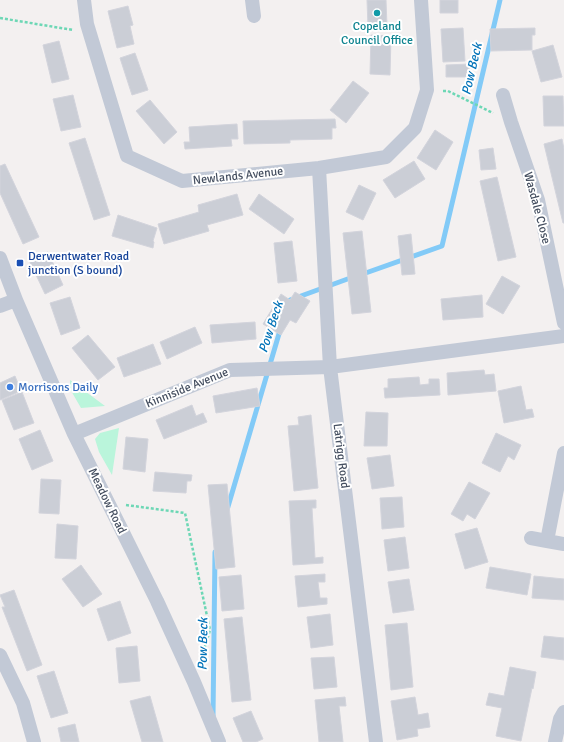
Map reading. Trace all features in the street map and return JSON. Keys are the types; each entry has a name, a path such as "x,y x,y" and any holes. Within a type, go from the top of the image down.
{"street":[{"name":"Newlands Avenue","path":"84,0 87,24 127,156 182,181 319,168 386,157 415,128 427,90"},
{"path":"252,0 254,16"},
{"path":"421,0 427,90"},
{"name":"Wasdale Close","path":"504,95 511,122 538,200 564,323"},
{"name":"Latrigg Road","path":"319,168 330,367 376,742"},
{"name":"Meadow Road","path":"0,258 16,300 74,434 157,601 194,682 219,742"},
{"path":"0,306 16,300"},
{"path":"330,367 564,336"},
{"name":"Kinniside Avenue","path":"74,434 230,370 330,367"},
{"path":"547,541 564,453"},
{"path":"531,538 564,544"},
{"path":"0,655 23,703 34,742"},
{"path":"555,742 560,719 564,712"}],"path":[{"path":"0,18 73,30 87,24"},
{"path":"427,90 448,91 511,122"},
{"path":"108,503 185,513 210,630 194,682"}],"green space":[{"path":"70,380 105,406 81,408 70,389"},
{"path":"119,428 112,475 99,452 95,439 100,433"}],"building":[{"name":"Copeland Council Office","path":"367,0 386,0 387,26 368,27"},
{"path":"440,0 458,0 458,13 440,13"},
{"path":"128,6 133,25 130,26 134,44 117,48 108,11"},
{"path":"463,28 465,61 443,62 441,29"},
{"path":"535,28 535,35 532,35 532,50 491,51 490,29"},
{"path":"371,35 391,36 390,75 370,74"},
{"path":"59,41 69,79 52,83 43,45"},
{"path":"553,45 562,77 541,82 532,51"},
{"path":"135,53 148,90 132,95 120,58"},
{"path":"470,64 470,77 446,77 446,65"},
{"path":"353,81 369,93 346,123 330,110"},
{"path":"73,95 81,127 61,131 53,99"},
{"path":"543,96 563,96 564,126 544,126"},
{"path":"150,100 177,132 164,144 136,111"},
{"path":"335,119 336,128 332,128 332,139 290,140 290,143 244,144 243,121"},
{"path":"237,124 238,139 231,139 232,146 185,149 184,142 190,142 189,127"},
{"path":"435,130 453,142 436,170 417,158"},
{"path":"85,138 110,215 94,220 69,143"},
{"path":"562,139 564,149 564,223 544,144"},
{"path":"493,148 496,169 481,170 479,150"},
{"path":"414,161 425,179 395,198 383,180"},
{"path":"5,164 39,237 23,244 0,193 0,166"},
{"path":"497,177 516,257 498,261 480,181"},
{"path":"359,185 376,193 363,220 346,212"},
{"path":"237,194 243,215 207,225 209,231 164,244 158,224 199,212 198,205"},
{"path":"259,194 294,219 284,234 249,209"},
{"path":"118,215 157,228 153,241 153,248 112,236"},
{"path":"362,231 371,312 352,314 343,233"},
{"path":"411,234 415,274 402,275 398,236"},
{"path":"292,241 297,281 278,283 274,243"},
{"path":"48,252 63,285 45,294 29,260"},
{"path":"502,276 520,286 503,314 486,304"},
{"path":"295,292 310,301 296,323 290,320 281,335 263,324 281,294 290,300"},
{"path":"482,295 483,317 443,320 441,299"},
{"path":"70,297 80,328 61,335 50,303"},
{"path":"255,322 256,339 212,343 210,325"},
{"path":"195,327 202,343 167,359 160,342"},
{"path":"88,335 115,367 98,380 72,348"},
{"path":"153,344 161,364 124,377 117,358"},
{"path":"484,370 485,375 494,374 496,391 448,395 447,373"},
{"name":"Morrisons Daily","path":"15,376 21,391 0,400 0,383"},
{"path":"419,377 420,385 429,384 429,379 439,379 440,395 385,398 384,388 388,388 388,379"},
{"path":"521,386 526,410 532,409 534,417 504,423 498,391"},
{"path":"257,388 260,406 216,413 213,396"},
{"path":"22,392 34,423 14,430 2,400"},
{"path":"192,405 196,416 203,413 207,422 164,439 156,420"},
{"path":"366,412 388,413 387,446 364,446"},
{"path":"311,415 318,488 294,491 288,426 299,425 298,417"},
{"path":"40,430 53,461 32,470 19,439"},
{"path":"496,433 521,445 514,460 508,456 500,472 482,463"},
{"path":"126,437 148,439 145,472 123,469"},
{"path":"390,455 394,486 372,489 367,458"},
{"path":"155,472 192,475 191,481 187,481 186,493 153,491"},
{"path":"41,479 61,480 59,514 39,513"},
{"path":"469,482 490,493 475,519 467,514 463,521 451,514"},
{"path":"227,484 235,567 216,569 208,485"},
{"path":"402,497 404,527 382,529 380,498"},
{"path":"316,500 316,508 312,508 315,558 323,557 323,563 293,565 289,501"},
{"path":"57,524 78,526 76,559 55,558"},
{"path":"477,528 488,562 465,569 455,534"},
{"path":"405,537 409,568 388,571 384,540"},
{"path":"81,565 102,594 83,607 62,579"},
{"path":"490,567 531,574 527,595 486,588"},
{"path":"325,574 325,582 318,582 320,598 327,598 327,604 298,607 295,576"},
{"path":"241,575 244,609 222,611 219,577"},
{"path":"534,576 564,579 564,600 532,598"},
{"path":"409,579 414,610 393,613 388,582"},
{"path":"14,590 42,665 27,671 2,607 5,607 0,595"},
{"path":"120,601 131,633 108,641 97,609"},
{"path":"330,614 333,645 311,648 307,617"},
{"path":"242,617 251,700 232,702 224,619"},
{"path":"407,623 413,687 391,690 385,625"},
{"path":"544,636 564,638 564,660 541,657"},
{"path":"137,646 140,681 119,683 116,648"},
{"path":"334,657 337,687 314,689 311,658"},
{"path":"510,667 536,672 521,741 496,736 502,708 486,705 489,693 504,696"},
{"path":"54,671 68,713 51,718 37,676"},
{"path":"150,696 163,742 142,742 130,701"},
{"path":"345,697 346,706 339,706 343,742 319,742 315,700"},
{"path":"415,697 418,715 428,713 430,727 417,729 418,736 397,740 391,701"},
{"path":"251,711 263,739 256,742 243,742 233,718"},
{"path":"75,724 79,742 61,742 58,728"}],"waterway":[{"name":"Pow Beck","path":"360,275 442,246 500,0"},
{"name":"Pow Beck","path":"288,306 290,300 353,277"},
{"name":"Pow Beck","path":"227,510 281,327"},
{"name":"Pow Beck","path":"213,716 215,552"}],"place":[{"name":"Copeland Council Office","path":"377,13"},
{"name":"Derwentwater Road junction (S bound)","path":"20,263"},
{"name":"Morrisons Daily","path":"10,387"}]}
